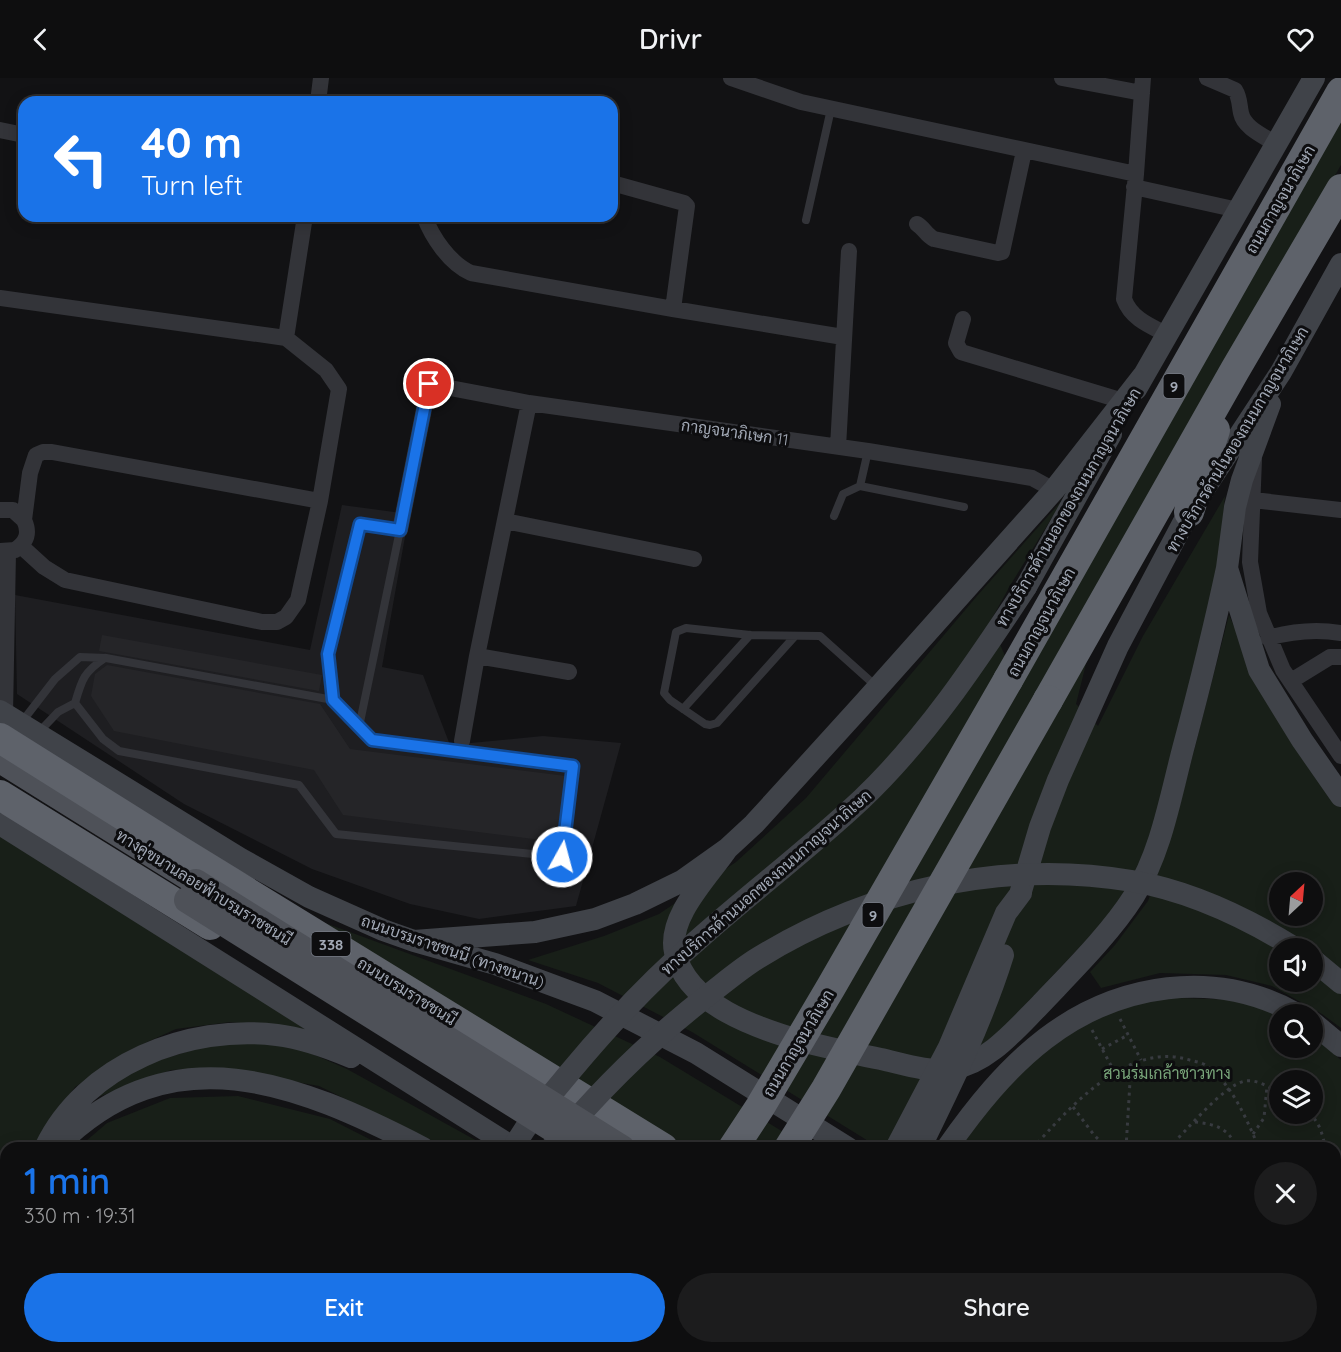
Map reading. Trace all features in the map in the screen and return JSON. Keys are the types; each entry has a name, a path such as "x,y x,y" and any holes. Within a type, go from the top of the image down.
{"highway":[{"name":"ถนนกาญจนาภิเษก","path":"737,1142 837,977 1008,680 1341,92"},
{"path":"793,1142 826,1089 1235,370 1341,189"},
{"path":"1189,512 1235,370"},
{"name":"ถนนบรมราชชนนี","path":"12,724 200,863 653,1142"},
{"path":"0,795 556,1142"}],"main road":[{"name":"ทางบริการด้านนอกของถนนกาญจนาภิเษก","path":"517,1142 602,1035 658,976 863,798 939,712 1026,587 1166,334 1314,78"},
{"name":"ทางบริการด้านในของถนนกาญจนาภิเษก","path":"923,1142 986,1005 1005,951 1040,827 1058,780 1119,646 1189,512 1281,372 1341,264"},
{"path":"728,849 683,911 673,938 675,953 683,975 696,991 723,1009 751,1023 779,1034 825,1047 927,1068 951,1069 973,1062 989,1053 1066,978 1118,918 1134,896 1149,867 1176,780 1216,624 1242,480 1281,372"},
{"path":"414,941 535,932 595,919 635,904 682,881 728,849 754,824 878,688 1054,490 1143,376"},
{"path":"1227,568 1259,670 1302,740 1341,796"},
{"name":"ถนนบรมราชชนนี (ทางขนาน)","path":"12,724 275,879 348,915 414,941 495,963 594,1001 696,1053 838,1142"},
{"name":"ทางคู่ขนานลอยฟ้าบรมราชชนนี","path":"0,760 612,1142"},
{"name":"ทางคู่ขนานลอยฟ้าบรมราชชนนี","path":"0,783 573,1142"},
{"path":"0,824 411,1082 517,1142"},
{"path":"556,1142 607,1086 662,1033 756,960 791,939 831,920 891,897 964,880 1010,875 1053,874 1133,881 1181,894 1219,908 1278,938"},
{"path":"899,1142 949,1047 1006,913 1021,893"},
{"path":"1323,969 1341,983"},
{"path":"951,1142 996,1085 1022,1058 1062,1027 1097,1006 1163,987 1214,987 1250,994 1279,1004"},
{"path":"1323,1031 1341,1046"},
{"path":"49,1142 69,1112 111,1074 142,1056 209,1035 242,1033 292,1038 322,1046 411,1082"},
{"path":"61,1142 82,1123 120,1098 152,1085 174,1080 201,1078 236,1079 276,1087 322,1101 412,1142"}],"street":[{"path":"319,96 321,78"},
{"path":"731,78 801,102 1024,151 1238,210"},
{"path":"1062,78 1142,86 1124,298 1132,314 1166,334"},
{"path":"1207,78 1235,90 1241,102 1241,116 1276,144"},
{"path":"0,130 18,134"},
{"path":"917,224 934,239 1002,252 1024,151"},
{"path":"618,185 687,205 673,309"},
{"path":"286,338 304,222"},
{"path":"426,222 429,230 455,263 471,273 843,338"},
{"path":"838,447 849,251"},
{"path":"0,298 286,338 326,370 339,389 320,501 298,600 286,617 277,622 262,622 65,580 10,550"},
{"path":"963,319 956,343 961,352 1123,401"},
{"name":"กาญจนาภิเษก 11","path":"400,530 422,381 530,403 868,451 1032,478 1054,490"},
{"path":"462,741 477,656 530,403"},
{"path":"1254,449 1250,562 1259,613 1283,670 1341,756"},
{"path":"12,724 10,550 27,534 24,520 32,462 36,455 52,452 320,501"},
{"path":"1253,500 1341,510"},
{"path":"0,510 13,510 24,520"},
{"path":"505,521 694,559"},
{"path":"1268,638 1289,632 1322,630 1341,633"},
{"path":"477,656 569,672"},
{"path":"1291,681 1330,657 1341,657"}],"lane":[{"path":"806,220 831,109"},
{"path":"860,486 868,451"},
{"path":"834,516 843,494 860,486 964,507"},
{"path":"333,700 328,654 360,524 400,530 359,727"},
{"path":"795,636 717,723 705,724 664,693 676,632 686,628 750,635 820,636 878,688"},
{"path":"683,709 750,635"},
{"path":"12,724 55,679 80,657 106,658 333,700 372,740 573,766 562,857 336,834 299,785 119,751 103,739 75,703"},
{"path":"12,724 58,712 75,703 83,677 90,668 106,658"}],"path":[{"path":"1102,1049 1128,1035"},
{"path":"1039,1142 1101,1081 1141,1060 1176,1056 1205,1064 1229,1088 1256,1142"},
{"path":"1126,1142 1131,1065"},
{"path":"1174,1142 1229,1088 1246,1080 1267,1086 1264,1118 1253,1134"},
{"path":"1073,1107 1101,1142"},
{"path":"1195,1122 1212,1124 1227,1131 1233,1142"},
{"path":"1318,1124 1324,1142"}],"shaded area":[{"path":"342,505 409,514 382,667 423,675 450,745 543,736 621,743 576,906 479,919 410,904 312,869 184,804 17,694 15,595 310,650"}],"green space":[{"path":"1341,121 1341,165 1039,694 1088,656 1076,704 1098,726 1143,636 1225,496 1218,569 1167,786 1128,896 989,1043 915,1142 870,1142 692,1032 598,983 528,960 604,936 659,914 736,862 806,798 977,596 1064,498 990,622 1018,685"},
{"path":"1229,615 1246,654 1341,805 1341,1028 1323,1015 1323,1004 1304,1004 1283,992 1323,992 1323,938 1269,938 1269,985 1226,975 1160,973 1101,988 1090,972 1115,945 1148,901 1176,820"},
{"path":"0,832 309,1030 230,1022 176,1029 145,1043 75,1087 42,1133 39,1142 0,1142"},
{"path":"287,909 546,1004 660,1057 800,1142 660,1142"},
{"name":"สวนร่มเกล้าชาวทาง","path":"1147,997 1241,1000 1269,1012 1269,1058 1323,1058 1323,1045 1341,1060 1341,1142 947,1142 1069,1028"},
{"path":"229,1039 294,1046 347,1069 479,1142 433,1142 319,1086 218,1068 171,1070 98,1097 137,1067"},
{"path":"238,1096 330,1119 375,1142 85,1142 107,1123 170,1098"}],"building":[{"path":"102,635 322,675 319,691 99,651"},
{"path":"107,665 320,704 350,749 566,776 557,842 343,815 314,770 114,731 91,696 95,674"}],"route":[{"path":"429,384 400,530 360,524 328,654 333,700 372,740 573,766 562,857"}]}
